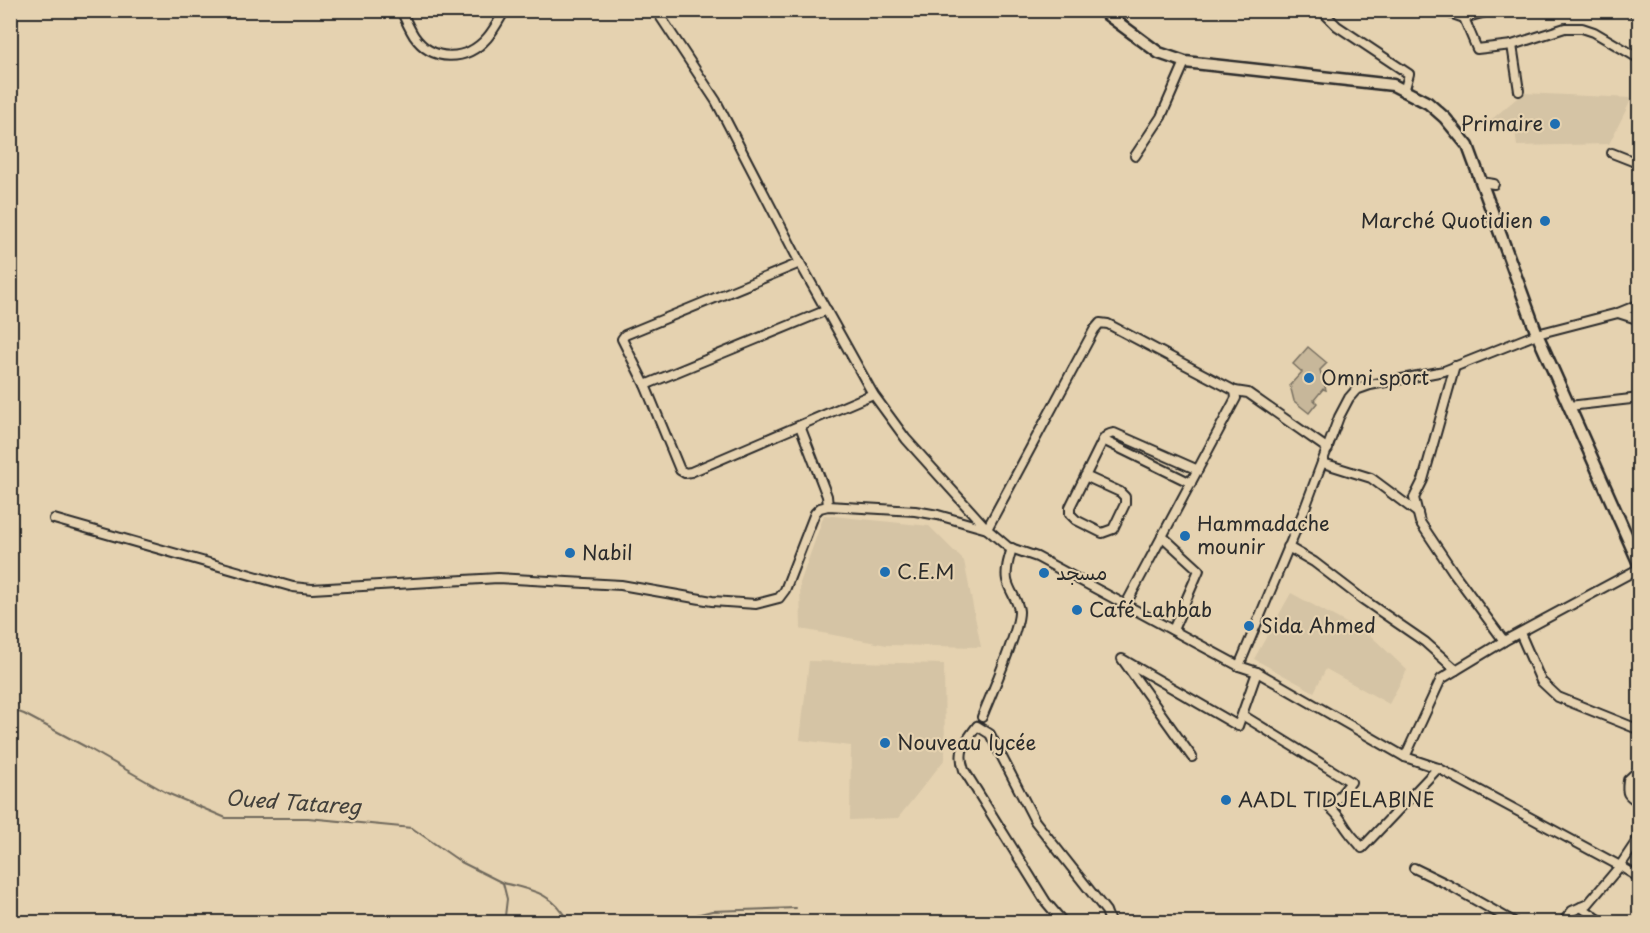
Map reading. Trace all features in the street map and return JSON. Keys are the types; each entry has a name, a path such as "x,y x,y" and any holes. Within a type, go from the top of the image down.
{"main road":[{"path":"1101,10 1160,52 1185,62 1393,85 1428,103 1445,118 1468,146 1537,334 1640,567"}],"street":[{"path":"401,10 414,37 429,51 443,57 460,56 475,48 486,39 505,10"},
{"path":"656,10 716,100 801,263 873,394 906,439 987,529 1008,547 1036,557 1239,666 1257,672 1405,757 1438,768 1640,878"},
{"path":"1322,10 1337,26 1409,74 1404,92"},
{"path":"1441,10 1464,18 1493,10"},
{"path":"1631,10 1640,15"},
{"path":"1464,18 1477,50 1512,45 1565,28 1582,28 1640,58"},
{"path":"1512,45 1519,91"},
{"path":"1135,156 1161,117 1185,62"},
{"path":"1612,153 1640,164"},
{"path":"1481,182 1494,184"},
{"path":"801,263 625,335 622,339 645,385 680,470 685,473 691,472 873,394"},
{"path":"1239,666 1340,417 1349,398 1356,390 1370,385 1425,376 1537,334 1618,313 1640,304"},
{"path":"645,385 827,310"},
{"path":"1618,313 1640,320"},
{"path":"987,529 1094,330 1100,323 1108,324 1235,391 1248,393 1328,449"},
{"path":"1455,366 1423,480 1414,498 1420,522 1504,640"},
{"path":"1126,604 1236,398 1235,391"},
{"path":"1569,406 1640,398"},
{"path":"800,426 827,496 828,506"},
{"path":"1086,476 1120,492 1125,497 1125,504 1113,529 1102,533 1076,520 1070,514 1070,507 1103,440 1108,434 1114,433 1198,470"},
{"path":"1103,440 1191,483"},
{"path":"1323,463 1371,478 1418,513"},
{"path":"54,519 293,587 312,590 509,579 621,585 712,601 756,604 779,598 785,590 815,513 820,508 828,506 915,511 987,529"},
{"path":"1162,537 1199,570 1173,630"},
{"path":"982,717 1016,628 1019,612 1015,596 1007,581 1007,568 1012,548"},
{"path":"1288,548 1314,562 1425,642 1456,670"},
{"path":"1405,757 1441,679 1504,640 1640,567"},
{"path":"1520,633 1541,681 1558,697 1640,730"},
{"path":"1192,757 1122,659 1238,726 1244,716 1257,672"},
{"path":"1244,716 1351,782 1330,808 1341,816 1350,834 1362,848 1438,768"},
{"path":"1063,922 1046,902 964,770 960,757 963,746 976,726 990,734 1035,821 1106,910 1110,922"},
{"path":"1640,769 1628,780 1627,791 1628,795 1640,803"},
{"path":"1563,922 1572,911 1588,904 1620,866 1640,836"},
{"path":"1414,868 1514,922"},
{"path":"1581,907 1602,922"}],"shaded area":[{"name":"Primaire","path":"1523,93 1632,98 1609,144 1517,146 1515,130 1490,128 1492,119"},
{"name":"Omni sport","path":"1308,347 1327,363 1320,370 1326,390 1323,389 1314,400 1317,403 1309,413 1294,401 1290,385 1302,372 1293,364"},
{"name":"C.E.M","path":"824,515 929,526 964,561 981,647 887,645 801,629 800,583"},
{"path":"1291,593 1372,637 1407,670 1389,704 1326,669 1314,692 1254,659"},
{"name":"Nouveau lycée","path":"809,661 944,664 945,759 898,818 850,820 851,746 800,740"}],"waterway":[{"name":"Oued Tatareg","path":"10,709 88,748 167,793 226,818 308,818 412,828 461,862 503,883 507,899 505,916 512,922"},
{"path":"503,883 541,894 556,905 568,922"},
{"path":"668,922 712,911 796,908"}],"place":[{"name":"Primaire","path":"1555,124"},
{"name":"Marché Quotidien","path":"1545,221"},
{"name":"Omni sport","path":"1309,378"},
{"name":"Hammadache mounir","path":"1185,536"},
{"name":"Nabil","path":"570,553"},
{"name":"C.E.M","path":"885,572"},
{"name":"مسجد","path":"1044,573"},
{"name":"Café Lahbab","path":"1077,610"},
{"name":"Sida Ahmed","path":"1249,626"},
{"name":"Nouveau lycée","path":"885,743"},
{"name":"AADL TIDJELABINE","path":"1226,800"}]}
